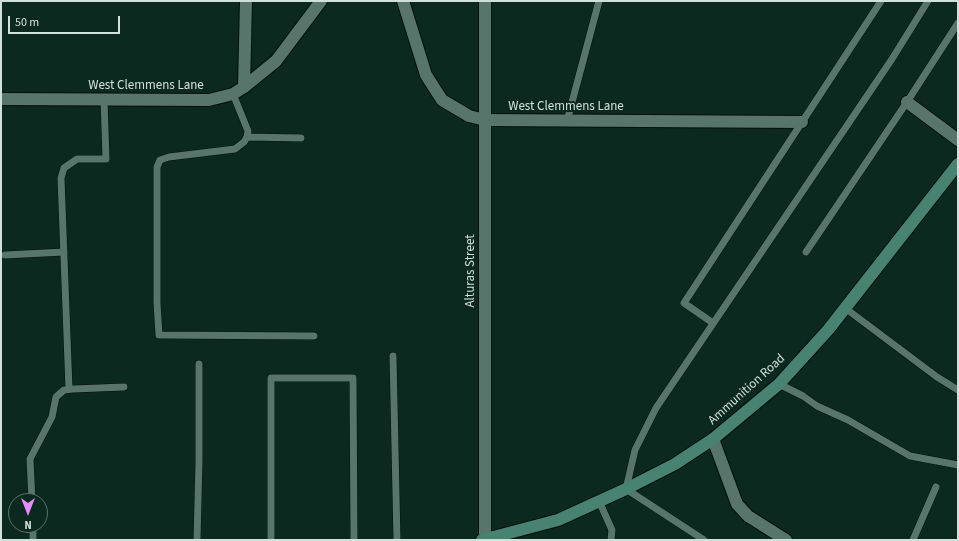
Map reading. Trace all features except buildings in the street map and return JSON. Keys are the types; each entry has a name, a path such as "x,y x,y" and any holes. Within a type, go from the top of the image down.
{"main road":[{"name":"Ammunition Road","path":"482,540 558,520 626,489 675,464 713,439 778,384 828,330 958,164"}],"street":[{"path":"244,87 246,1"},
{"name":"West Clemmens Lane","path":"1,99 209,100 233,94 276,61 321,1"},
{"name":"West Clemmens Lane","path":"403,1 426,74 442,100 469,116 485,120 802,122"},
{"name":"Alturas Street","path":"485,1 485,540"},
{"path":"907,102 958,140"},
{"path":"713,439 737,504 748,516 786,540"}],"lane":[{"path":"567,121 599,1"},
{"path":"713,324 684,303 881,1"},
{"path":"704,540 626,489 636,450 656,408 892,59 928,1"},
{"path":"806,252 958,23"},
{"path":"233,94 248,131 244,142 235,149 168,157 160,160 157,167 157,303 159,335 314,336"},
{"path":"69,389 61,178 64,168 77,159 106,159 104,100"},
{"path":"247,137 301,138"},
{"path":"5,256 64,252"},
{"path":"845,308 937,377 958,390"},
{"path":"393,356 397,540"},
{"path":"197,540 199,364"},
{"path":"271,540 271,378 353,378 354,540"},
{"path":"778,384 803,396 817,406 848,420 910,456 958,465"},
{"path":"32,493 30,459 52,417 56,397 64,390 69,389 124,387"},
{"path":"913,540 936,488"},
{"path":"599,501 612,530 611,540"}]}
